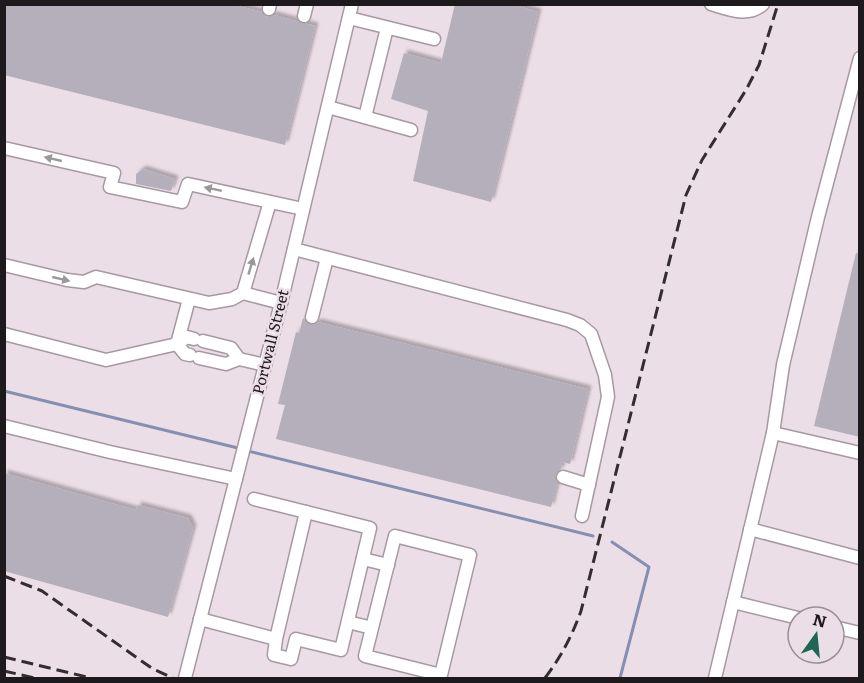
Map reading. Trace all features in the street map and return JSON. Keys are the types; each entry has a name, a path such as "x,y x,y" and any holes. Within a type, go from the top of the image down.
{"street":[{"name":"Portwall Street","path":"185,678 281,303 352,4"},
{"path":"711,4 743,12 756,10 763,4"},
{"path":"349,18 434,39"},
{"path":"365,117 387,28"},
{"path":"715,678 773,433 783,365 818,218 860,58"},
{"path":"328,107 411,130"},
{"path":"4,148 114,173 110,187 146,196 182,202 188,184 303,209"},
{"path":"243,293 270,202"},
{"path":"294,249 567,320 591,334 605,375 608,397 582,516"},
{"path":"312,317 327,258"},
{"path":"4,265 67,280 84,282 96,277 209,303 232,299 243,293 281,303"},
{"path":"189,299 177,344 184,354 226,364 239,359 265,365"},
{"path":"4,334 106,360 177,344 187,337 231,348 239,359"},
{"path":"4,426 236,479"},
{"path":"773,433 860,453"},
{"path":"563,477 589,484"},
{"path":"254,499 306,512 370,528 341,650 296,639 291,659 274,655 306,512"},
{"path":"750,529 860,558"},
{"path":"395,536 470,555 441,675 365,656 372,628 395,536"},
{"path":"363,559 388,565"},
{"path":"733,602 786,615"},
{"path":"200,619 276,639"},
{"path":"348,622 372,628"}],"building":[{"path":"4,4 230,4 262,12 267,17 274,15 315,26 285,145 4,75"},
{"path":"455,4 511,4 538,12 491,202 413,181 428,111 391,99 404,53 441,63"},
{"path":"143,169 175,179 171,191 136,184 136,174"},
{"path":"856,253 860,254 860,437 814,426"},
{"path":"303,318 311,325 318,322 588,389 570,464 562,462 561,469 555,474 557,483 551,507 276,439 285,405 278,404 296,332 299,333"},
{"path":"4,473 136,510 138,505 188,518 193,528 168,617 4,571"}],"waterway":[{"path":"4,391 242,449"},
{"path":"248,451 593,536"},
{"path":"612,542 649,567 620,678"}],"railway":[{"path":"545,678 566,646 581,611 686,195 702,160 759,65 778,4"},
{"path":"4,576 42,591 153,669 173,678"},
{"path":"4,657 91,678"},
{"path":"4,671 35,678"}]}
